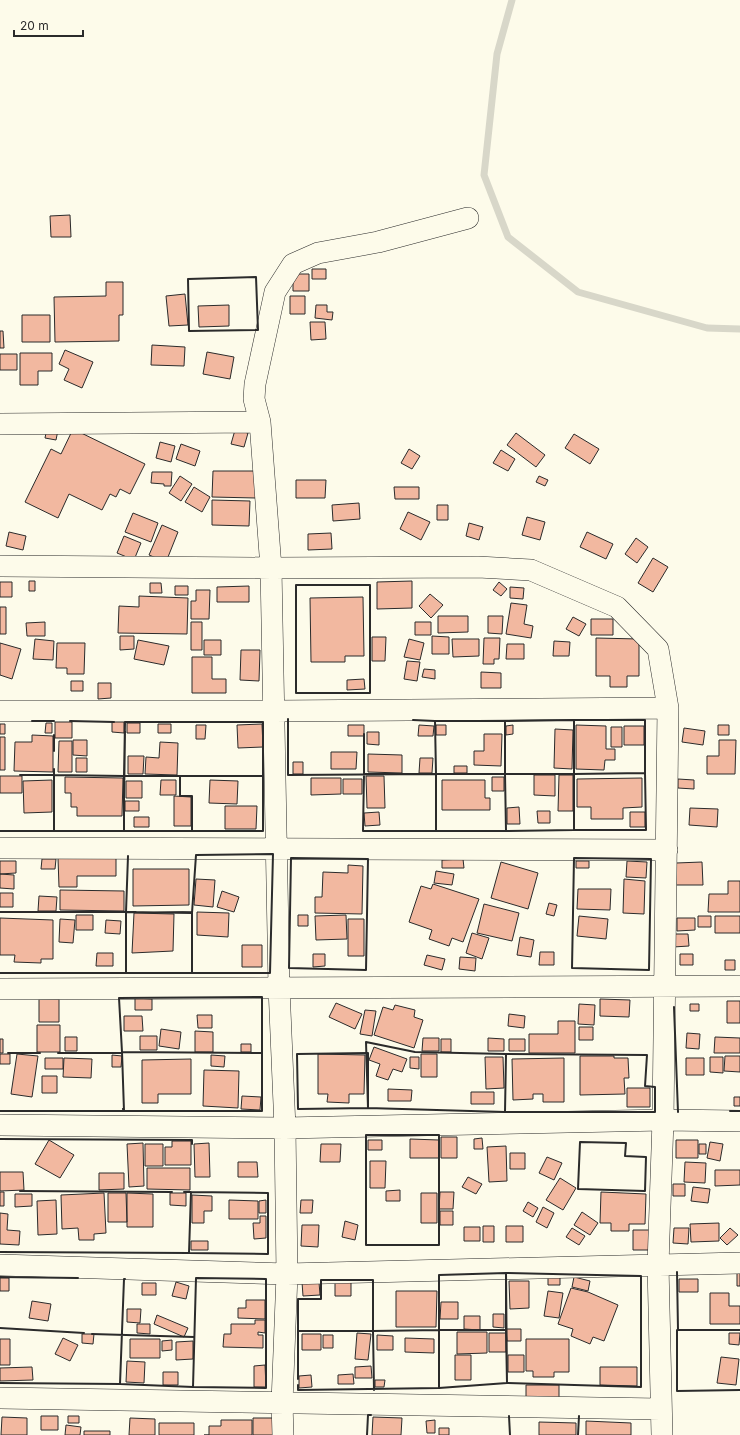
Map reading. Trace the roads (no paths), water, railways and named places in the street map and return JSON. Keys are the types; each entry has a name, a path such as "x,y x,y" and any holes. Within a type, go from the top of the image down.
{"street":[{"path":"283,1435 282,1403 287,1274 285,1128 279,987 271,568 260,422 254,400 255,384 262,345 275,292 293,264 318,253 378,242 468,218"},
{"path":"0,424 260,422"},
{"path":"0,566 271,568 478,567 531,570 617,607 658,649 668,708 663,1120 658,1265 660,1409 662,1435"},
{"path":"0,711 274,711 668,708"},
{"path":"0,848 666,850"},
{"path":"0,989 740,986"},
{"path":"0,1125 285,1128 663,1120 740,1121"},
{"path":"0,1265 287,1274 740,1263"},
{"path":"0,1398 660,1409"}],"waterway":[{"path":"512,0 497,54 484,175 508,237 578,292 707,328 740,329"}]}
